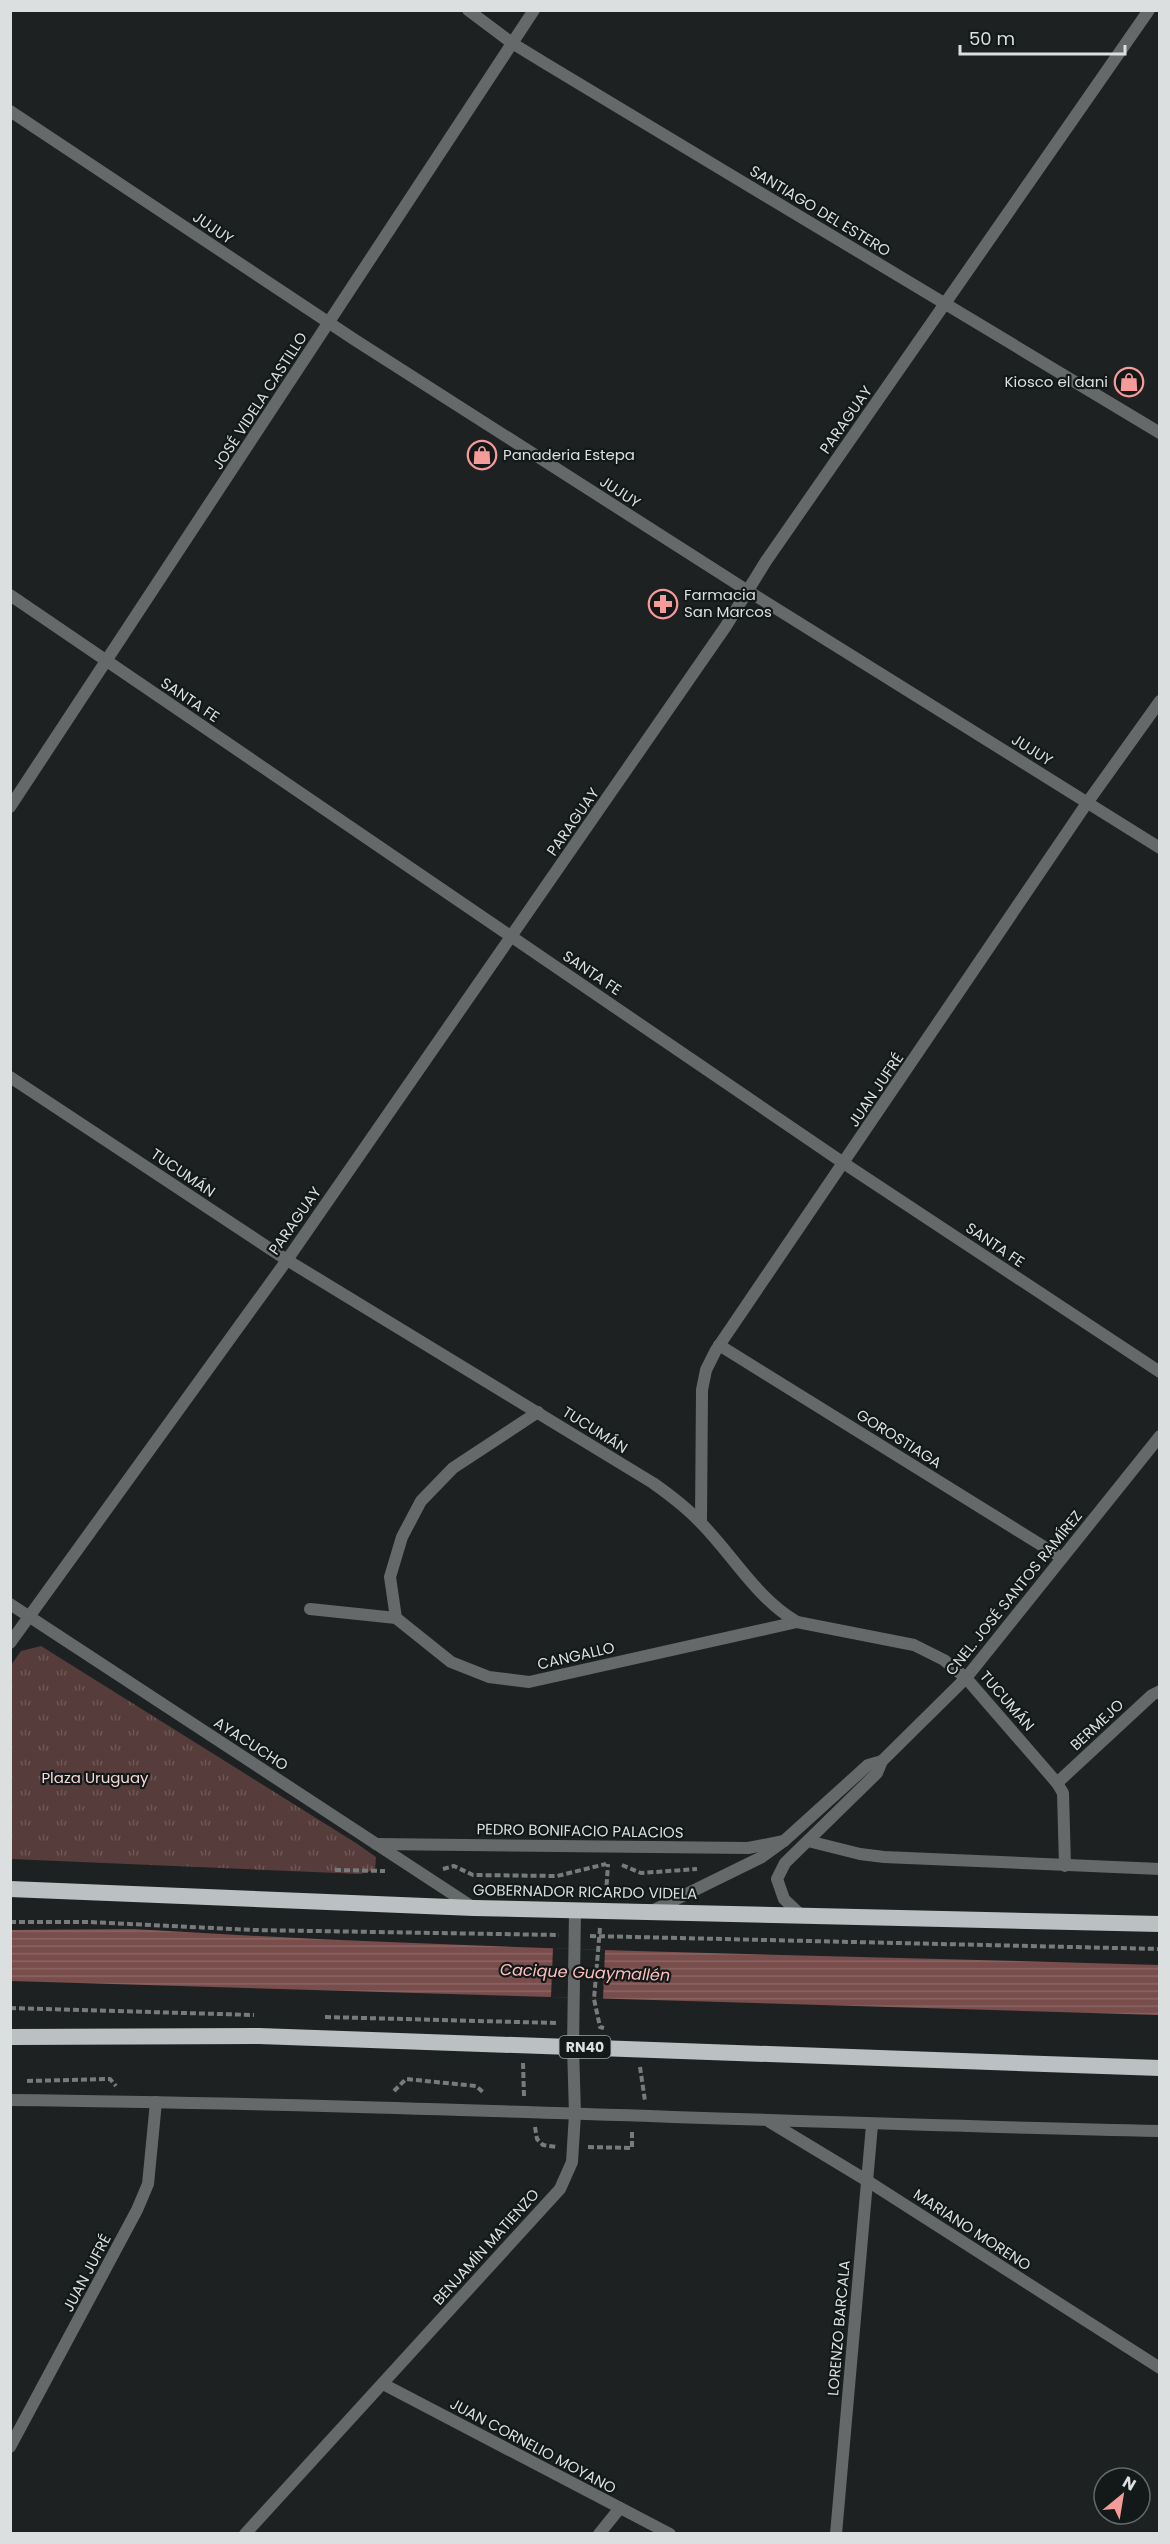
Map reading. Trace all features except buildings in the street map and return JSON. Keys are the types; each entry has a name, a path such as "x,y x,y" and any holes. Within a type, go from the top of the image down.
{"highway":[{"name":"GOBERNADOR RICARDO VIDELA","path":"10,1889 474,1908 1160,1924"},
{"name":"RN40","path":"10,2037 259,2036 1160,2068"}],"street":[{"name":"SANTIAGO DEL ESTERO","path":"468,10 512,44 1160,433"},
{"name":"JOSÉ VIDELA CASTILLO","path":"10,807 534,10"},
{"name":"PARAGUAY","path":"10,1642 31,1617 287,1260 720,636 748,591 944,304 1149,10"},
{"name":"JUJUY","path":"10,111 329,323 748,591 1160,848"},
{"name":"SANTA FE","path":"10,595 845,1164 1160,1372"},
{"name":"JUAN JUFRÉ","path":"701,1522 702,1390 706,1370 719,1345 845,1164 1087,802 1160,701"},
{"name":"TUCUMÁN","path":"10,1077 287,1260 653,1483 701,1522 768,1601 797,1622 914,1645 944,1660 966,1678 1057,1783 1063,1793 1065,1866"},
{"name":"GOROSTIAGA","path":"719,1345 1062,1558"},
{"path":"310,1609 396,1618 390,1578 402,1537 421,1501 453,1468 538,1412"},
{"name":"CNEL. JOSÉ SANTOS RAMÍREZ","path":"801,1916 784,1899 777,1879 785,1863 877,1773 882,1761 966,1678 1160,1436"},
{"name":"AYACUCHO","path":"10,1604 474,1908"},
{"name":"CANGALLO","path":"396,1618 451,1662 489,1677 529,1682 797,1622"},
{"name":"BERMEJO","path":"1057,1783 1152,1695 1160,1691"},
{"name":"CNEL. JOSÉ SANTOS RAMÍREZ","path":"651,1911 762,1857 784,1841 868,1765 882,1761"},
{"name":"PEDRO BONIFACIO PALACIOS","path":"376,1844 748,1848 784,1841"},
{"path":"808,1841 860,1854 884,1857 1160,1869"},
{"name":"BENJAMÍN MATIENZO","path":"245,2534 560,2189 572,2162 575,1911"},
{"path":"10,2100 156,2102 872,2125 1160,2131"},
{"name":"JUAN JUFRÉ","path":"10,2447 137,2210 148,2184 156,2102"},
{"name":"MARIANO MORENO","path":"767,2121 866,2180 1160,2368"},
{"name":"LORENZO BARCALA","path":"836,2534 872,2125"},
{"name":"JUAN CORNELIO MOYANO","path":"383,2384 670,2534"},
{"path":"599,2534 620,2508"}],"path":[{"path":"597,1950 594,1999 600,2027 605,2029"},
{"path":"10,2008 262,2015"},
{"path":"322,2017 556,2024 556,2015"},
{"path":"639,2048 642,2091 645,2102 650,2106"}],"green space":[{"name":"Plaza Uruguay","path":"41,1646 356,1843 376,1857 375,1870 360,1874 11,1859 11,1665 21,1651"}],"water":[{"name":"Cacique Guaymallén","path":"133,1929 518,1947 1159,1965 1159,2015 11,1981 10,1930"}],"pier":[{"path":"553,1948 605,1950 603,1999 551,1997"}],"place":[{"name":"Kiosco el dani","path":"1129,382"},
{"name":"Panaderia Estepa","path":"482,455"},
{"name":"Farmacia San Marcos","path":"663,604"}]}
